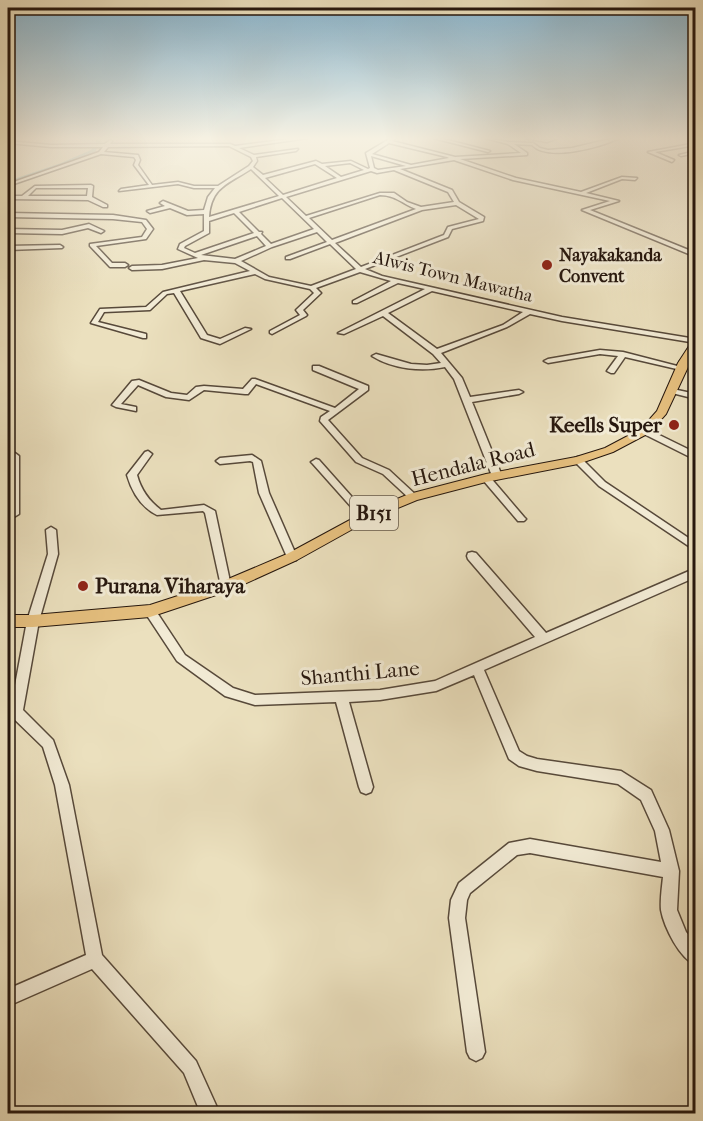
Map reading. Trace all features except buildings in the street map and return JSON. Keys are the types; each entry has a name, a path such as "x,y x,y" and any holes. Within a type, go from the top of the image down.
{"main road":[{"name":"Hendala Road","path":"8,621 150,611 226,586 292,557 365,517 413,497 491,477 578,460 609,450 645,431 662,412 671,390 686,366 695,343"}],"street":[{"path":"23,198 31,190"},
{"path":"89,198 90,190"},
{"path":"215,190 208,197 205,212 207,232 180,248 204,258 236,261 254,272 282,283 312,288 446,236 450,228 479,222 482,218 457,203 448,190"},
{"name":"Alwis Town Mawatha","path":"277,190 361,270 397,281 562,319 695,343"},
{"path":"206,220 301,190"},
{"path":"569,190 616,201 586,208 587,211 696,255"},
{"path":"582,193 589,190"},
{"path":"305,218 380,194 392,194 405,203 421,209"},
{"path":"8,198 89,198 105,206"},
{"path":"163,202 187,213 205,212"},
{"path":"288,258 421,209 457,203"},
{"path":"150,211 171,206"},
{"path":"236,211 260,233 270,246"},
{"path":"8,215 113,217 148,223 150,229 144,238 92,245 110,265 125,265"},
{"path":"20,225 12,224 24,215"},
{"path":"38,226 48,225 58,216"},
{"path":"8,231 62,232 89,226 101,231"},
{"path":"236,261 270,246 318,230"},
{"path":"194,255 260,233"},
{"path":"8,248 60,248"},
{"path":"132,268 162,267 204,258"},
{"path":"143,336 94,323 102,310 148,309 165,293 254,272"},
{"path":"355,302 397,281"},
{"path":"272,332 304,315 298,310 318,293 312,288"},
{"path":"342,333 433,288"},
{"path":"176,290 204,336 220,342 247,329"},
{"path":"436,352 505,326 529,311"},
{"path":"383,313 436,352 458,378 468,400 467,405 491,477 521,519"},
{"path":"548,362 600,352 686,366"},
{"path":"611,371 623,354"},
{"path":"376,356 417,369 447,364"},
{"path":"316,368 365,388 324,419 324,422 334,430 359,460 386,471 413,497"},
{"path":"133,408 116,405 135,383 139,382 169,395 189,398 199,389 204,388 245,392 255,381 336,411"},
{"path":"671,390 696,397"},
{"path":"468,400 519,392"},
{"path":"645,431 696,457"},
{"path":"148,454 132,475 134,487 155,511 160,513 204,508 210,511 226,586"},
{"path":"8,456 15,456 14,514"},
{"path":"220,461 252,458 257,461 264,493 292,557"},
{"path":"578,460 602,484 696,548"},
{"path":"316,462 365,517"},
{"path":"51,530 53,554 33,621 16,712 48,744 62,785 95,959 190,1067 211,1113"},
{"path":"472,556 543,638"},
{"name":"Shanthi Lane","path":"150,611 181,658 229,692 255,700 380,695 436,686 696,572"},
{"path":"477,667 514,755 524,762 537,765 621,778 646,795 662,830 671,871 669,910 680,938 696,957"},
{"path":"341,696 366,787"},
{"path":"476,1052 457,918 459,900 464,888 514,848 530,846 671,871"},
{"path":"8,998 95,959"}],"place":[{"name":"Nayakakanda Convent","path":"547,265"},
{"name":"Keells Super","path":"674,425"},
{"name":"Purana Viharaya","path":"83,586"}]}
